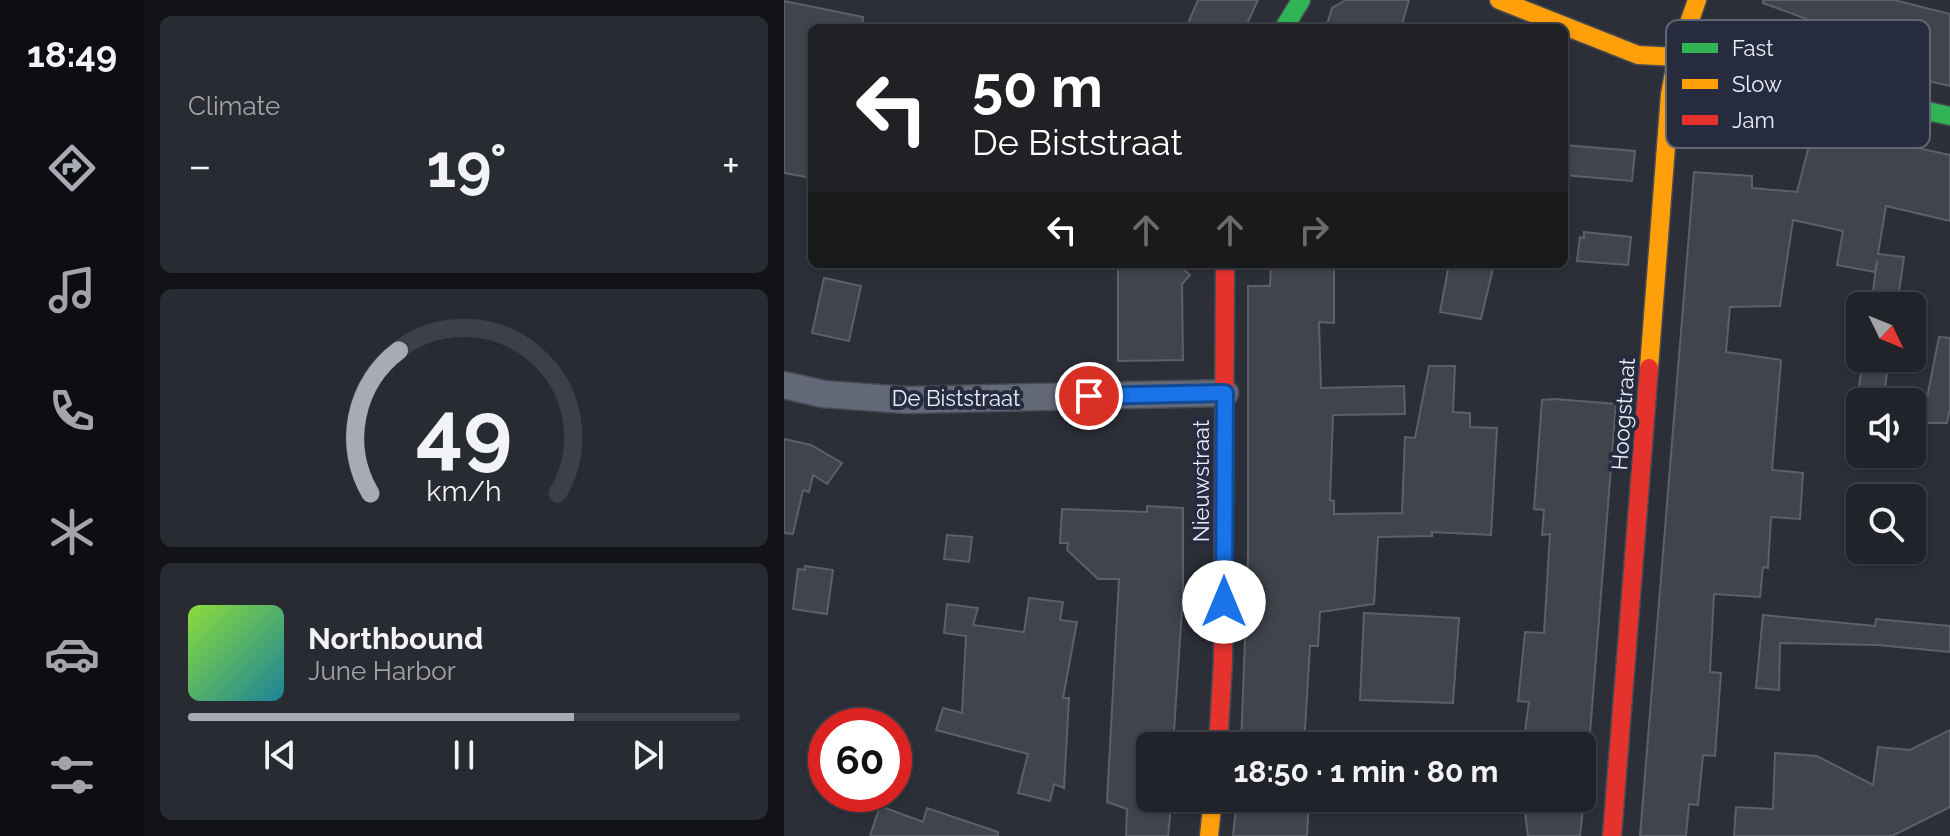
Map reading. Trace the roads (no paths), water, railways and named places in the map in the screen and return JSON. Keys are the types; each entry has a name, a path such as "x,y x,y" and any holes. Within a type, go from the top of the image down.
{"street":[{"path":"1286,24 1301,0"},
{"path":"1499,0 1560,24"},
{"name":"Hoogstraat","path":"1690,20 1697,0"},
{"path":"1568,27 1638,55 1666,56"},
{"path":"1930,112 1950,116"},
{"name":"Hoogstraat","path":"1612,836 1666,145"},
{"name":"Nieuwstraat","path":"1219,732 1223,662 1225,268"},
{"name":"De Biststraat","path":"784,385 823,394 906,400 1225,393"},
{"path":"1209,836 1212,812"}]}
